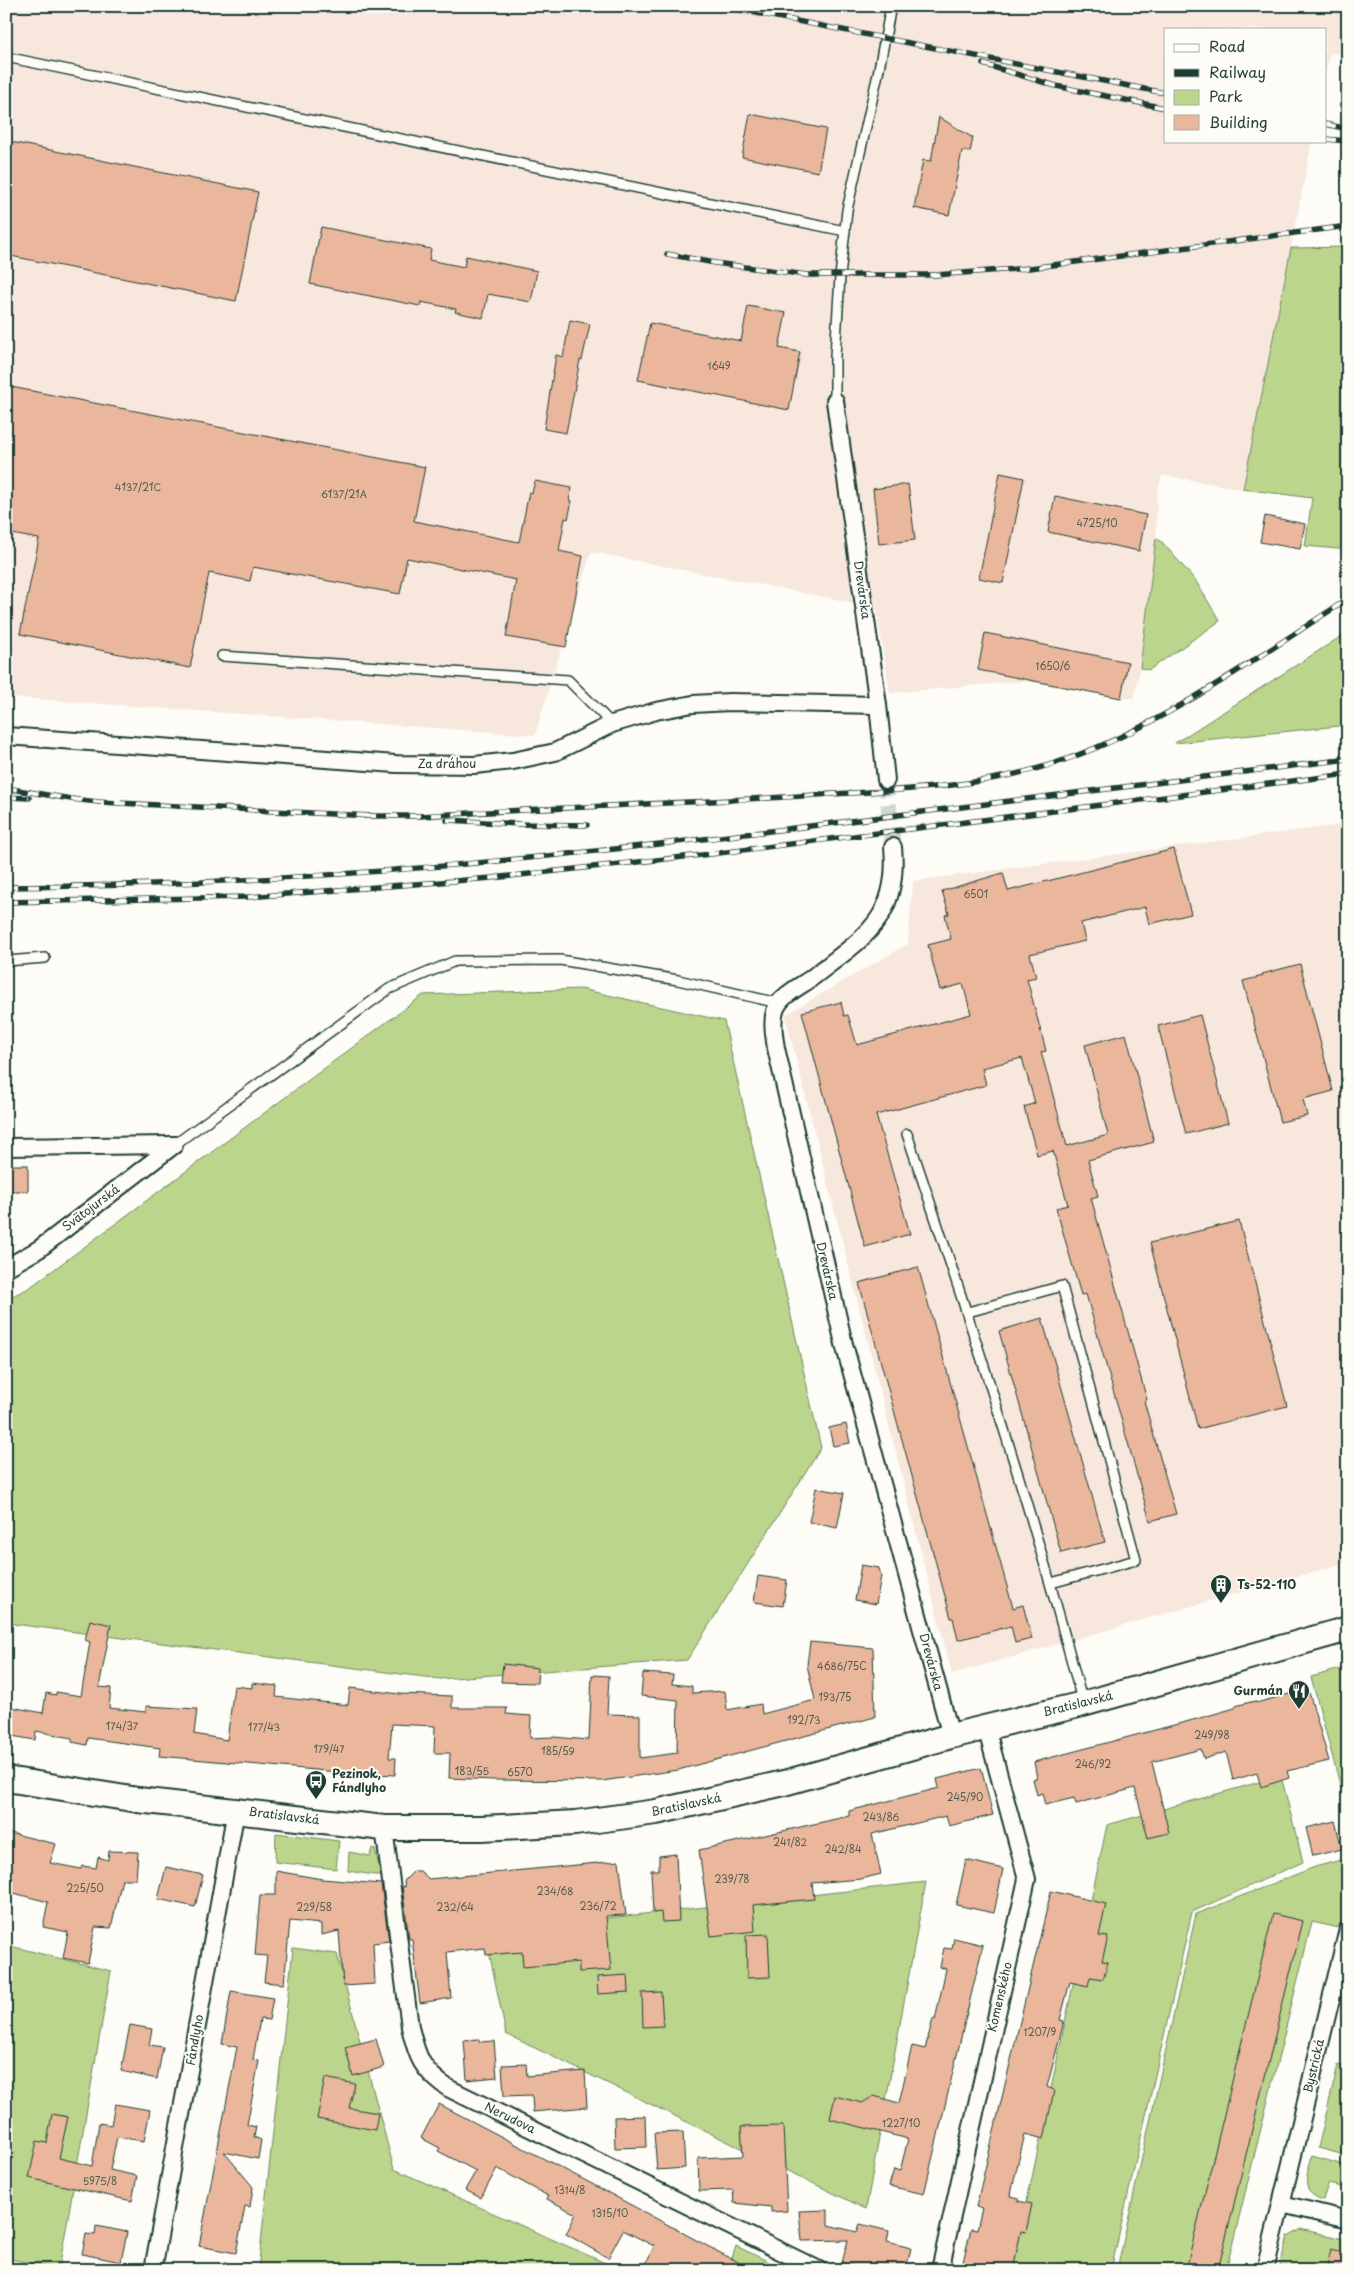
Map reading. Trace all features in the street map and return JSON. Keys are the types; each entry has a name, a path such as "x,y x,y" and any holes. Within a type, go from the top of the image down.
{"main road":[{"name":"Bratislavská","path":"6,1779 128,1799 384,1828 482,1828 575,1823 656,1812 784,1783 951,1736 1083,1704 1348,1629"}],"street":[{"name":"Drevárska","path":"835,401 878,705 886,780"},
{"name":"Za dráhou","path":"6,736 396,764 474,765 513,761 555,752 612,724 656,711 693,704 730,702 878,705"},
{"path":"778,1003 863,938 879,922 891,897 895,869 893,847"},
{"name":"Drevárska","path":"778,1003 773,1024 776,1048 842,1335 951,1736"},
{"path":"6,1147 174,1145"},
{"name":"Svätojurská","path":"6,1268 39,1249 174,1145"},
{"name":"Komenského","path":"940,2270 1027,1879 986,1727"},
{"name":"Fándlyho","path":"153,2270 236,1810"},
{"name":"Nerudova","path":"384,1828 410,2027 415,2048 427,2072 448,2088 819,2270"},
{"name":"Bystrická","path":"1265,2270 1344,1938 1348,1929"},
{"path":"1282,2204 1348,2220"}],"lane":[{"path":"835,401 834,356 847,210 878,74 891,6"},
{"path":"6,57 845,231"},
{"path":"222,656 568,680 612,724"},
{"path":"6,961 46,958"},
{"path":"174,1145 389,989 455,961 560,960 678,980 778,1003"},
{"path":"907,1134 968,1312 1052,1583 1083,1704"},
{"path":"968,1312 1062,1286 1136,1560 1052,1583"}],"shaded area":[{"path":"6,6 1348,6 1348,56 1330,53 1326,71 1326,28 1164,28 1164,142 1312,142 1243,489 1162,475 1157,495 1156,545 1140,668 1134,698 1122,698 1025,681 890,693 876,607 591,552 535,735 6,697"},
{"path":"1348,824 1348,1522 1339,1525 1348,1562 952,1674 785,1015 908,944 913,881"}],"green space":[{"path":"1348,247 1348,544 1339,549 1305,546 1312,498 1243,489 1291,248"},
{"path":"1156,538 1162,542 1195,580 1220,621 1149,670 1140,668"},
{"path":"1348,632 1348,725 1175,743"},
{"path":"581,989 724,1021 821,1448 687,1660 440,1679 6,1623 6,1299 29,1288 423,995"},
{"path":"1348,1667 1348,1814 1311,1677"},
{"path":"1281,1776 1303,1862 1192,1912 1111,2270 1026,2270 1013,2267 1107,1825"},
{"path":"276,1833 339,1841 336,1869 275,1862"},
{"path":"372,1848 375,1849 381,1876 348,1871 349,1852 370,1856"},
{"path":"1348,1858 1348,1908 1339,1928 1312,1922 1226,2270 1117,2270 1196,1914 1315,1867"},
{"path":"926,1882 866,2209 506,2034 485,1932"},
{"path":"6,1945 111,1971 59,2269 6,2258"},
{"path":"293,1948 337,1954 394,2169 621,2270 258,2270"},
{"path":"1338,2065 1348,2067 1348,2124 1341,2154 1318,2148"},
{"path":"1312,2156 1347,2166 1342,2187 1328,2184 1323,2200 1310,2193 1308,2188 1307,2176"},
{"path":"1300,2229 1348,2240 1348,2270 1279,2270 1288,2236"},
{"path":"736,2246 786,2270 728,2270"}],"building":[{"path":"750,114 826,129 818,172 742,157"},
{"path":"939,117 973,138 970,152 962,151 949,215 914,208 923,160 931,161"},
{"path":"6,141 258,192 236,301 6,255"},
{"path":"321,227 431,249 429,260 464,267 466,256 537,271 531,302 488,294 483,318 455,312 456,309 421,302 420,306 310,284"},
{"path":"748,306 786,313 779,348 800,352 789,410 638,380 650,323 741,341"},
{"path":"570,320 590,324 582,360 580,360 566,433 544,429 556,355 563,357"},
{"path":"6,386 425,467 414,521 519,542 529,492 532,493 535,481 572,488 569,500 572,501 568,519 565,518 559,551 583,556 566,647 506,637 516,580 407,558 400,594 253,567 250,581 209,573 190,668 20,634 39,539 6,533"},
{"path":"1000,473 1024,478 1003,583 979,578"},
{"path":"908,484 915,540 879,544 873,489"},
{"path":"1055,496 1146,515 1139,551 1048,532"},
{"path":"1265,516 1305,524 1300,549 1260,542"},
{"path":"985,633 1128,662 1121,698 978,670"},
{"path":"1174,849 1191,914 1149,924 1145,907 1081,923 1085,941 1030,954 1036,977 1027,979 1046,1051 1041,1052 1067,1146 1108,1135 1085,1045 1126,1034 1154,1142 1088,1160 1098,1196 1091,1198 1147,1400 1144,1401 1176,1514 1150,1521 1086,1294 1081,1295 1056,1208 1068,1205 1053,1151 1037,1155 1024,1107 1035,1103 1022,1058 982,1068 986,1085 876,1115 910,1234 865,1247 802,1012 841,1002 844,1016 848,1015 857,1045 971,1014 963,984 940,990 928,945 951,939 945,915 949,914 942,891 1003,873 1008,891"},
{"path":"1300,964 1333,1091 1303,1099 1307,1116 1280,1122 1243,981"},
{"path":"1200,1015 1228,1123 1186,1134 1158,1026"},
{"path":"6,1165 28,1165 28,1191 6,1191"},
{"path":"1239,1221 1287,1406 1198,1429 1150,1243"},
{"path":"918,1267 1013,1608 1023,1605 1032,1639 1015,1643 1011,1626 958,1640 953,1618 951,1618 859,1283"},
{"path":"1042,1318 1105,1542 1061,1553 999,1331"},
{"path":"846,1424 850,1443 833,1446 829,1428"},
{"path":"816,1488 844,1493 837,1528 809,1522"},
{"path":"861,1565 879,1568 881,1576 876,1604 855,1600"},
{"path":"758,1576 787,1580 783,1606 754,1602"},
{"path":"90,1620 111,1625 99,1687 111,1688 109,1708 146,1712 146,1706 197,1709 194,1734 227,1740 234,1686 252,1688 252,1683 277,1686 276,1697 348,1705 350,1688 400,1694 452,1696 452,1708 507,1708 506,1714 531,1716 530,1738 553,1737 589,1740 592,1675 609,1676 607,1714 640,1715 640,1758 677,1753 678,1700 641,1696 643,1673 673,1675 672,1684 692,1686 692,1693 725,1691 727,1710 761,1704 762,1714 815,1700 807,1665 810,1642 873,1648 875,1717 678,1770 602,1781 449,1778 450,1753 434,1753 435,1726 392,1724 389,1758 396,1758 395,1775 338,1772 159,1756 160,1748 88,1738 87,1745 72,1742 72,1738 36,1731 35,1740 6,1735 6,1706 43,1713 46,1693 56,1695 56,1692 81,1696 90,1642 85,1640"},
{"path":"503,1664 538,1668 537,1683 501,1682"},
{"path":"1308,1689 1329,1761 1287,1771 1289,1778 1261,1787 1257,1773 1233,1780 1226,1752 1204,1759 1201,1749 1152,1762 1169,1833 1148,1838 1135,1788 1076,1804 1074,1798 1045,1805 1042,1793 1037,1795 1033,1779 1037,1778 1034,1762 1193,1720 1235,1708 1235,1706 1255,1701 1256,1703"},
{"path":"981,1768 993,1815 949,1826 946,1816 872,1834 881,1874 861,1879 812,1883 814,1899 753,1905 755,1931 711,1936 699,1850 849,1816 849,1811 939,1788 937,1779"},
{"path":"1335,1821 1342,1849 1313,1856 1306,1828"},
{"path":"6,1832 56,1844 50,1863 81,1869 82,1866 96,1868 98,1857 108,1860 109,1851 138,1852 136,1879 122,1879 111,1928 95,1927 88,1963 63,1958 68,1932 43,1927 48,1902 6,1891"},
{"path":"676,1854 679,1921 662,1922 661,1912 653,1913 651,1870 659,1870 659,1856"},
{"path":"966,1860 1003,1869 994,1913 956,1905"},
{"path":"619,1861 626,1915 606,1916 611,1970 579,1972 579,1962 523,1967 522,1952 486,1955 485,1948 447,1952 451,1998 420,2003 412,1939 409,1939 402,1886 405,1887 404,1881 414,1871 420,1871 429,1879"},
{"path":"166,1867 203,1875 195,1907 158,1899"},
{"path":"276,1871 322,1879 381,1884 389,1941 373,1943 375,1984 343,1986 339,1931 321,1935 321,1924 290,1921 284,1984 264,1982 267,1956 255,1955 260,1895 276,1895"},
{"path":"1051,1891 1106,1904 1099,1936 1108,1937 1102,1961 1108,1962 1103,1979 1090,1977 1088,1986 1070,1982 1060,2020 1064,2021 1047,2087 1054,2090 1044,2139 1025,2134 1013,2184 1011,2196 1019,2198 1018,2201 1032,2204 1026,2232 1021,2231 1013,2270 961,2270 971,2229 977,2230 982,2208 976,2207"},
{"path":"1273,1914 1303,1921 1218,2270 1186,2270"},
{"path":"768,1934 770,1977 747,1978 746,1935"},
{"path":"954,1938 983,1945 924,2194 889,2186 894,2169 900,2171 908,2139 830,2119 835,2096 862,2103 874,2096 899,2103 912,2046 925,2049 933,2019 935,2020 946,1969 940,1967 944,1948 952,1949"},
{"path":"628,1975 629,1992 598,1994 597,1977"},
{"path":"231,1991 273,1998 269,2020 260,2019 253,2060 259,2061 247,2125 256,2127 254,2137 261,2140 258,2159 224,2152 253,2187 250,2207 245,2206 236,2253 199,2246 237,2047 222,2044"},
{"path":"661,1992 663,2026 643,2027 642,1993"},
{"path":"130,2025 152,2029 149,2045 163,2047 157,2079 121,2071"},
{"path":"376,2039 384,2067 353,2076 345,2047"},
{"path":"479,2039 480,2042 494,2041 497,2077 467,2080 464,2040"},
{"path":"526,2064 527,2076 585,2071 587,2107 533,2112 532,2095 504,2096 502,2065"},
{"path":"325,2078 355,2084 349,2108 378,2113 375,2130 317,2119"},
{"path":"115,2104 150,2110 144,2141 117,2137 110,2170 137,2176 132,2201 29,2178 37,2141 47,2143 52,2114 68,2117 59,2158 92,2166 99,2123 111,2125"},
{"path":"439,2104 752,2270 643,2270 654,2246 623,2230 608,2258 566,2234 576,2214 547,2199 548,2196 497,2168 481,2198 465,2190 476,2171 438,2151 440,2148 421,2138"},
{"path":"645,2116 646,2147 615,2148 614,2117"},
{"path":"783,2126 787,2211 771,2212 771,2207 734,2203 733,2190 699,2191 698,2158 743,2156 741,2127"},
{"path":"683,2132 685,2168 657,2170 654,2133"},
{"path":"828,2210 828,2225 857,2232 860,2224 889,2231 887,2242 911,2248 906,2270 872,2270 842,2263 848,2240 802,2241 799,2211"},
{"path":"96,2226 127,2232 121,2262 82,2254 86,2234 95,2235"},
{"path":"1331,2249 1348,2253 1348,2270 1326,2270"}],"tunnel":[{"path":"886,780 893,847"}],"railway":[{"path":"720,6 1164,93"},
{"path":"983,64 1056,86 1164,108"},
{"path":"1342,105 1348,106"},
{"path":"1326,124 1348,129"},
{"path":"1326,139 1348,141"},
{"path":"667,254 715,263 807,275 935,275 1030,268 1348,226"},
{"path":"365,816 420,816 880,791 943,786 1006,776 1037,769 1067,759 1104,745 1140,728 1211,687 1348,599"},
{"path":"6,887 113,885 324,875 534,857 744,834 1348,759"},
{"path":"6,902 248,897 492,878 711,854 1348,774"},
{"path":"6,788 99,802 372,816"},
{"path":"6,797 29,798"},
{"path":"447,820 587,825"}],"place":[{"name":"Ts-52-110","path":"1221,1604"},
{"name":"Gurmán","path":"1299,1710"},
{"name":"Pezinok, Fándlyho","path":"316,1800"}]}
